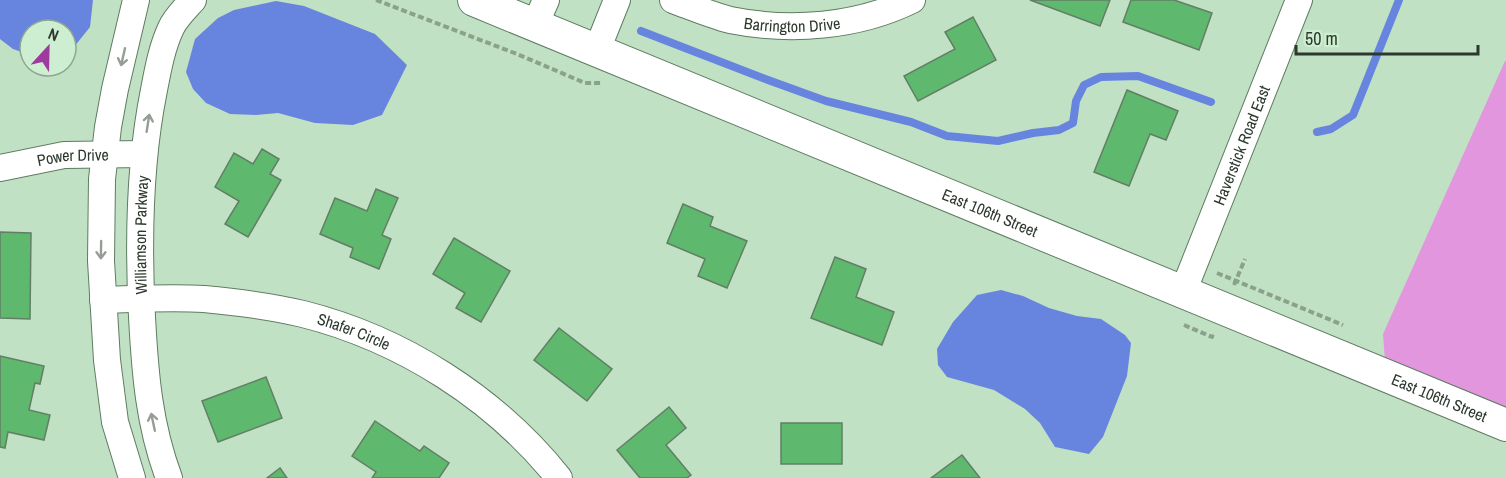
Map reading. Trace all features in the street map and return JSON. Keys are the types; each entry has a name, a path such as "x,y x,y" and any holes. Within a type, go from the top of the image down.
{"street":[{"path":"132,478 115,422 107,360 101,261 102,178 105,154 115,89 136,0"},
{"name":"Williamson Parkway","path":"169,478 157,443 147,388 141,299 140,231 144,154 151,106 166,40 172,25 194,0"},
{"name":"East 106th Street","path":"474,0 541,12 597,50 1506,425"},
{"path":"597,50 616,0"},
{"name":"Barrington Drive","path":"673,0 730,20 770,25 806,26 850,21 896,8 912,0"},
{"name":"Haverstick Road East","path":"1183,292 1299,0"},
{"name":"Power Drive","path":"0,168 64,155 144,154"},
{"name":"Shafer Circle","path":"103,300 201,299 247,304 302,314 363,333 409,355 479,400 516,431 559,478"}],"shaded area":[{"path":"1505,61 1506,408 1385,361 1383,334"}],"water":[{"path":"0,0 93,0 90,27 78,42 78,18 18,18 18,51 0,39"},
{"path":"276,1 304,6 375,34 407,65 382,115 353,125 315,123 278,113 230,114 206,103 193,89 186,72 195,39 218,18 234,10"},
{"path":"1001,290 1023,296 1049,308 1077,316 1101,319 1125,335 1131,343 1127,376 1103,437 1089,454 1055,447 1040,423 1025,409 994,390 947,377 938,365 937,349 953,322 977,295"}],"building":[{"path":"1030,0 1110,0 1100,26"},
{"path":"1131,0 1174,0 1212,13 1199,50 1123,22"},
{"path":"973,17 996,60 918,101 904,76 955,49 945,32"},
{"path":"1127,90 1178,111 1166,140 1150,134 1129,186 1094,172"},
{"path":"262,149 279,159 270,174 281,180 248,237 225,224 239,201 215,187 234,153 253,164"},
{"path":"376,189 398,198 382,235 391,239 379,269 350,257 353,248 320,234 335,198 367,211"},
{"path":"683,204 713,217 710,226 747,241 727,288 698,276 705,259 667,243"},
{"path":"0,232 31,233 30,319 0,318"},
{"path":"454,238 510,271 481,322 456,308 465,293 433,274"},
{"path":"835,257 866,269 856,297 894,312 882,345 811,318"},
{"path":"559,328 612,369 587,401 534,360"},
{"path":"0,356 44,366 40,384 35,383 29,410 50,415 44,440 8,432 5,448 0,447"},
{"path":"266,377 282,418 218,442 202,401"},
{"path":"669,407 686,428 666,445 691,475 687,478 640,478 617,450"},
{"path":"375,421 420,451 424,446 449,463 439,478 372,478 376,472 352,456"},
{"path":"781,423 842,423 842,464 781,464"},
{"path":"962,455 980,478 931,478"},
{"path":"280,468 287,478 267,478"}],"waterway":[{"path":"1317,132 1331,129 1353,115 1399,0"},
{"path":"641,31 826,101 911,122 947,136 998,141 1059,130 1073,123 1076,101 1084,85 1101,77 1138,76 1211,102"}]}
